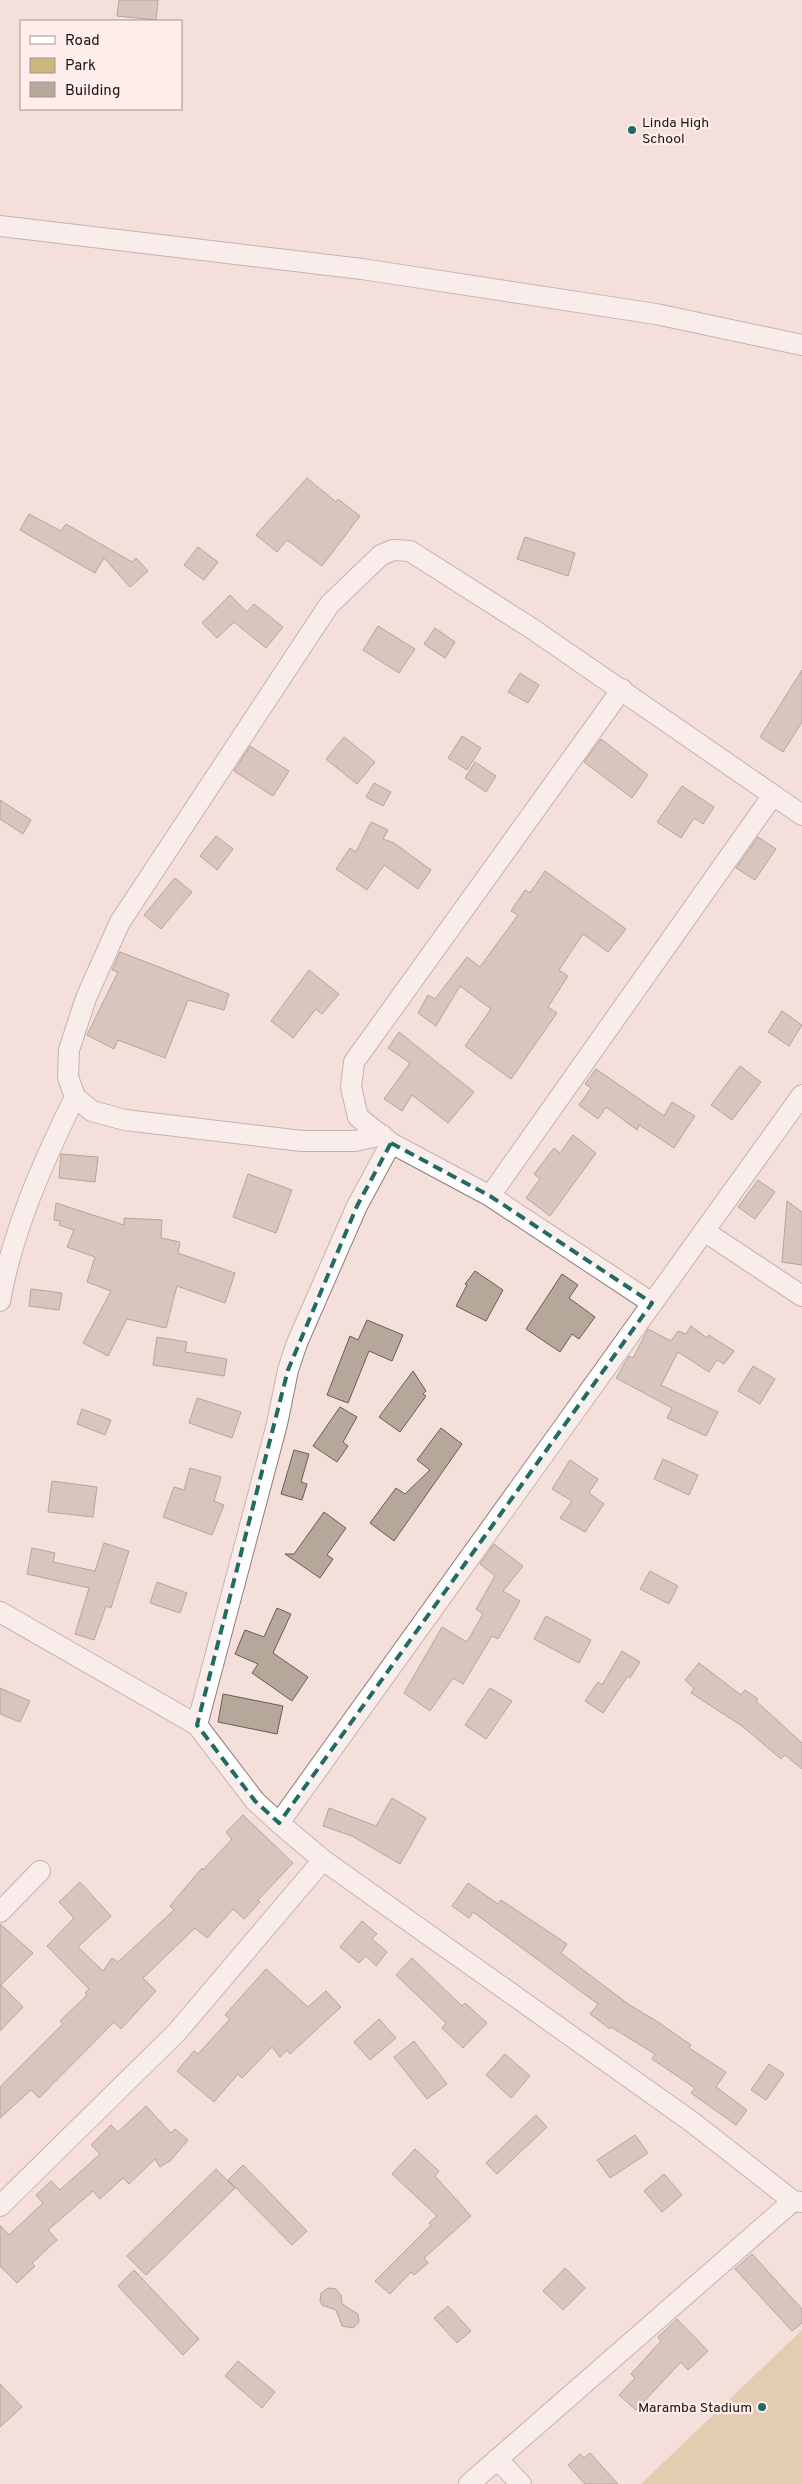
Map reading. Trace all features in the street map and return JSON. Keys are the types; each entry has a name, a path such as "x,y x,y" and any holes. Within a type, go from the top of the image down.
{"street":[{"path":"0,226 362,269 656,314 802,345"},
{"path":"386,1139 302,1141 134,1121 92,1110 76,1097 68,1077 69,1050 86,998 120,922 329,606 380,555 393,550 410,552 531,628 622,689 802,815"},
{"path":"622,689 354,1062 351,1087 358,1117 386,1139 490,1196 652,1303"},
{"path":"490,1196 773,795"},
{"path":"279,1823 802,1094"},
{"path":"0,1301 5,1272 28,1202 76,1097"},
{"path":"197,1725 277,1424 288,1370 297,1344 386,1139"},
{"path":"704,1231 802,1296"},
{"path":"0,1612 197,1725 255,1801 323,1860 692,2122 797,2202 469,2484"},
{"path":"0,2206 177,2032 323,1860"},
{"path":"0,1912 40,1871"},
{"path":"497,2459 521,2484"}],"highlighted area":[{"path":"391,1143 490,1196 652,1303 279,1823 255,1801 197,1725 288,1370 357,1206"}],"green space":[{"name":"Maramba Stadium","path":"802,2330 802,2484 641,2484"}],"building":[{"path":"119,0 158,0 156,20 117,16"},
{"path":"307,478 336,502 338,499 360,516 322,566 287,540 277,552 256,535"},
{"path":"29,514 61,531 66,524 132,562 136,558 148,571 130,587 104,558 95,573 20,530"},
{"path":"525,537 575,553 568,576 517,559"},
{"path":"198,547 218,562 204,580 184,565"},
{"path":"230,595 247,612 254,604 283,627 266,648 234,622 217,638 202,623"},
{"path":"378,626 415,649 399,673 363,650"},
{"path":"435,628 455,642 445,658 424,644"},
{"path":"802,670 802,722 783,752 760,737"},
{"path":"520,673 539,685 528,703 508,692"},
{"path":"462,736 481,748 467,770 448,758"},
{"path":"344,737 375,762 357,784 326,759"},
{"path":"601,739 648,775 632,798 584,762"},
{"path":"250,746 289,771 273,796 234,771"},
{"path":"475,762 496,776 486,792 465,778"},
{"path":"374,783 391,792 383,806 366,797"},
{"path":"682,786 714,807 703,824 694,818 681,838 657,822"},
{"path":"0,800 31,820 23,834 0,819"},
{"path":"371,822 388,830 383,839 394,843 431,870 418,889 384,865 367,890 336,869 350,848 356,852"},
{"path":"216,836 233,849 217,870 200,856"},
{"path":"758,837 776,849 755,880 736,868"},
{"path":"545,871 626,929 608,952 583,934 559,970 568,976 548,1007 557,1013 511,1079 465,1046 491,1009 460,986 436,1026 418,1013 428,995 435,999 467,957 480,967 518,915 511,911 525,890 530,893"},
{"path":"175,878 192,892 161,929 144,915"},
{"path":"120,952 229,994 224,1010 188,1000 165,1058 118,1040 114,1049 87,1035 118,972 112,970"},
{"path":"309,970 339,994 322,1014 316,1009 293,1038 271,1021"},
{"path":"782,1011 802,1025 789,1046 768,1032"},
{"path":"399,1032 474,1092 448,1123 412,1095 402,1111 384,1099 410,1063 388,1048"},
{"path":"740,1066 761,1082 732,1120 711,1105"},
{"path":"596,1069 664,1116 672,1102 695,1116 674,1148 639,1125 637,1130 606,1107 598,1119 579,1105 591,1088 585,1084"},
{"path":"573,1135 596,1153 550,1216 526,1198 540,1179 534,1174 554,1148 560,1153"},
{"path":"61,1154 98,1157 95,1182 59,1178"},
{"path":"248,1174 292,1190 276,1233 233,1217"},
{"path":"758,1180 775,1192 755,1219 738,1207"},
{"path":"787,1201 802,1212 802,1265 782,1262"},
{"path":"56,1203 124,1225 124,1218 162,1220 161,1238 180,1242 178,1253 235,1273 225,1303 177,1286 166,1328 127,1319 108,1356 83,1343 111,1291 87,1282 95,1257 67,1247 74,1230 59,1225 60,1221 54,1220"},
{"path":"475,1271 503,1290 486,1321 456,1306 467,1285 465,1284"},
{"path":"562,1274 578,1285 569,1298 595,1317 579,1339 572,1334 560,1352 526,1329"},
{"path":"31,1289 62,1293 59,1310 29,1306"},
{"path":"367,1320 403,1335 392,1361 369,1351 348,1403 327,1395 350,1336 358,1340"},
{"path":"691,1326 707,1338 709,1335 734,1351 724,1364 717,1360 709,1372 678,1352 661,1385 718,1412 706,1436 667,1418 672,1408 616,1378 629,1356 633,1358 648,1329 671,1341 678,1331 686,1334"},
{"path":"157,1337 187,1342 185,1352 227,1359 224,1376 153,1365"},
{"path":"753,1366 775,1379 760,1404 738,1391"},
{"path":"413,1371 426,1391 423,1394 426,1396 400,1432 379,1417"},
{"path":"197,1398 241,1412 232,1438 189,1423"},
{"path":"340,1407 357,1417 343,1442 348,1446 337,1462 313,1446"},
{"path":"82,1409 111,1420 105,1435 77,1424"},
{"path":"441,1428 462,1444 394,1541 370,1523 396,1488 405,1494 430,1470 417,1460"},
{"path":"294,1450 309,1454 301,1482 307,1484 302,1500 281,1494"},
{"path":"663,1459 698,1475 689,1495 654,1479"},
{"path":"570,1460 598,1479 589,1493 604,1504 585,1532 560,1518 572,1501 552,1489"},
{"path":"190,1468 221,1477 214,1501 224,1505 212,1535 163,1517 174,1487 184,1490"},
{"path":"52,1481 97,1487 93,1517 48,1512"},
{"path":"324,1512 346,1528 327,1555 333,1559 320,1578 285,1554 294,1554"},
{"path":"104,1543 129,1551 111,1608 106,1606 94,1640 75,1634 89,1588 27,1574 32,1548 55,1553 53,1562 95,1571"},
{"path":"494,1544 523,1566 503,1591 520,1601 498,1639 492,1636 463,1684 453,1678 430,1711 404,1693 442,1627 467,1642 483,1614 476,1609 495,1576 480,1564"},
{"path":"650,1571 678,1586 669,1604 640,1589"},
{"path":"157,1582 187,1593 180,1613 150,1603"},
{"path":"277,1608 291,1614 273,1653 308,1677 292,1701 252,1673 258,1664 235,1654 245,1630 264,1637"},
{"path":"546,1616 591,1640 579,1663 534,1639"},
{"path":"622,1651 640,1662 603,1713 585,1701 598,1682 602,1685"},
{"path":"699,1663 741,1695 745,1690 758,1699 756,1701 802,1743 802,1769 785,1755 781,1759 742,1726 691,1693 694,1688 685,1680"},
{"path":"0,1688 30,1701 20,1722 0,1714"},
{"path":"490,1688 512,1701 486,1739 465,1725"},
{"path":"223,1694 283,1706 277,1734 218,1722"},
{"path":"392,1798 426,1818 400,1864 352,1836 323,1826 329,1808 376,1826"},
{"path":"243,1815 293,1863 258,1900 260,1902 244,1919 233,1909 207,1938 195,1928 143,1978 156,1991 121,2029 114,2022 39,2098 31,2090 0,2118 0,2087 63,2024 60,2021 87,1995 85,1993 89,1989 47,1946 74,1918 59,1902 80,1882 111,1916 78,1947 103,1971 112,1958 118,1962 174,1910 170,1906 202,1868 203,1870 232,1839 226,1832"},
{"path":"468,1883 498,1904 501,1900 567,1944 561,1953 628,2004 691,2045 689,2048 726,2072 716,2087 747,2110 736,2125 691,2093 695,2088 652,2059 655,2054 611,2027 610,2029 590,2014 598,2004 473,1912 469,1918 452,1906"},
{"path":"362,1921 377,1934 372,1939 387,1952 376,1966 366,1956 359,1963 340,1947"},
{"path":"0,1924 33,1953 1,1985 23,2007 0,2031"},
{"path":"412,1958 462,2006 465,2003 487,2023 463,2048 442,2028 446,2023 396,1975"},
{"path":"266,1969 308,2007 326,1991 341,2007 290,2054 287,2050 280,2057 272,2047 242,2078 238,2074 214,2102 177,2071 194,2051 198,2054 230,2019 225,2015"},
{"path":"379,2019 396,2038 370,2060 354,2042"},
{"path":"414,2041 447,2084 427,2099 394,2057"},
{"path":"505,2054 530,2076 511,2098 486,2075"},
{"path":"769,2064 784,2074 766,2100 751,2090"},
{"path":"146,2106 171,2133 175,2129 188,2140 170,2161 160,2167 155,2159 129,2184 123,2178 100,2199 93,2191 48,2230 57,2240 32,2263 35,2266 17,2283 0,2266 0,2225 9,2235 43,2203 36,2195 51,2181 60,2190 100,2154 91,2145 111,2125 118,2132"},
{"path":"536,2115 547,2127 497,2174 486,2163"},
{"path":"635,2135 648,2153 610,2178 597,2160"},
{"path":"415,2149 439,2171 435,2176 471,2216 424,2258 428,2263 414,2275 411,2272 390,2294 375,2281 431,2225 429,2223 437,2216 392,2174"},
{"path":"243,2165 307,2231 292,2245 228,2180"},
{"path":"216,2169 235,2188 146,2275 127,2256"},
{"path":"664,2174 682,2195 662,2212 644,2191"},
{"path":"752,2254 802,2309 802,2323 792,2331 735,2269"},
{"path":"565,2268 585,2288 563,2310 543,2291"},
{"path":"134,2270 199,2339 183,2355 118,2286"},
{"path":"328,2288 336,2289 341,2295 342,2304 358,2314 359,2322 353,2328 342,2326 336,2310 322,2305 320,2301 321,2293"},
{"path":"448,2306 471,2331 457,2343 434,2318"},
{"path":"677,2319 708,2351 688,2370 681,2362 636,2410 619,2395 635,2378 631,2374 661,2341 658,2337"},
{"path":"238,2361 275,2392 262,2408 225,2376"},
{"path":"0,2384 22,2407 0,2427"},
{"path":"590,2453 618,2484 585,2484 568,2465 580,2454 584,2458"}],"place":[{"name":"Linda High School","path":"632,130"},
{"name":"Maramba Stadium","path":"762,2407"}]}
